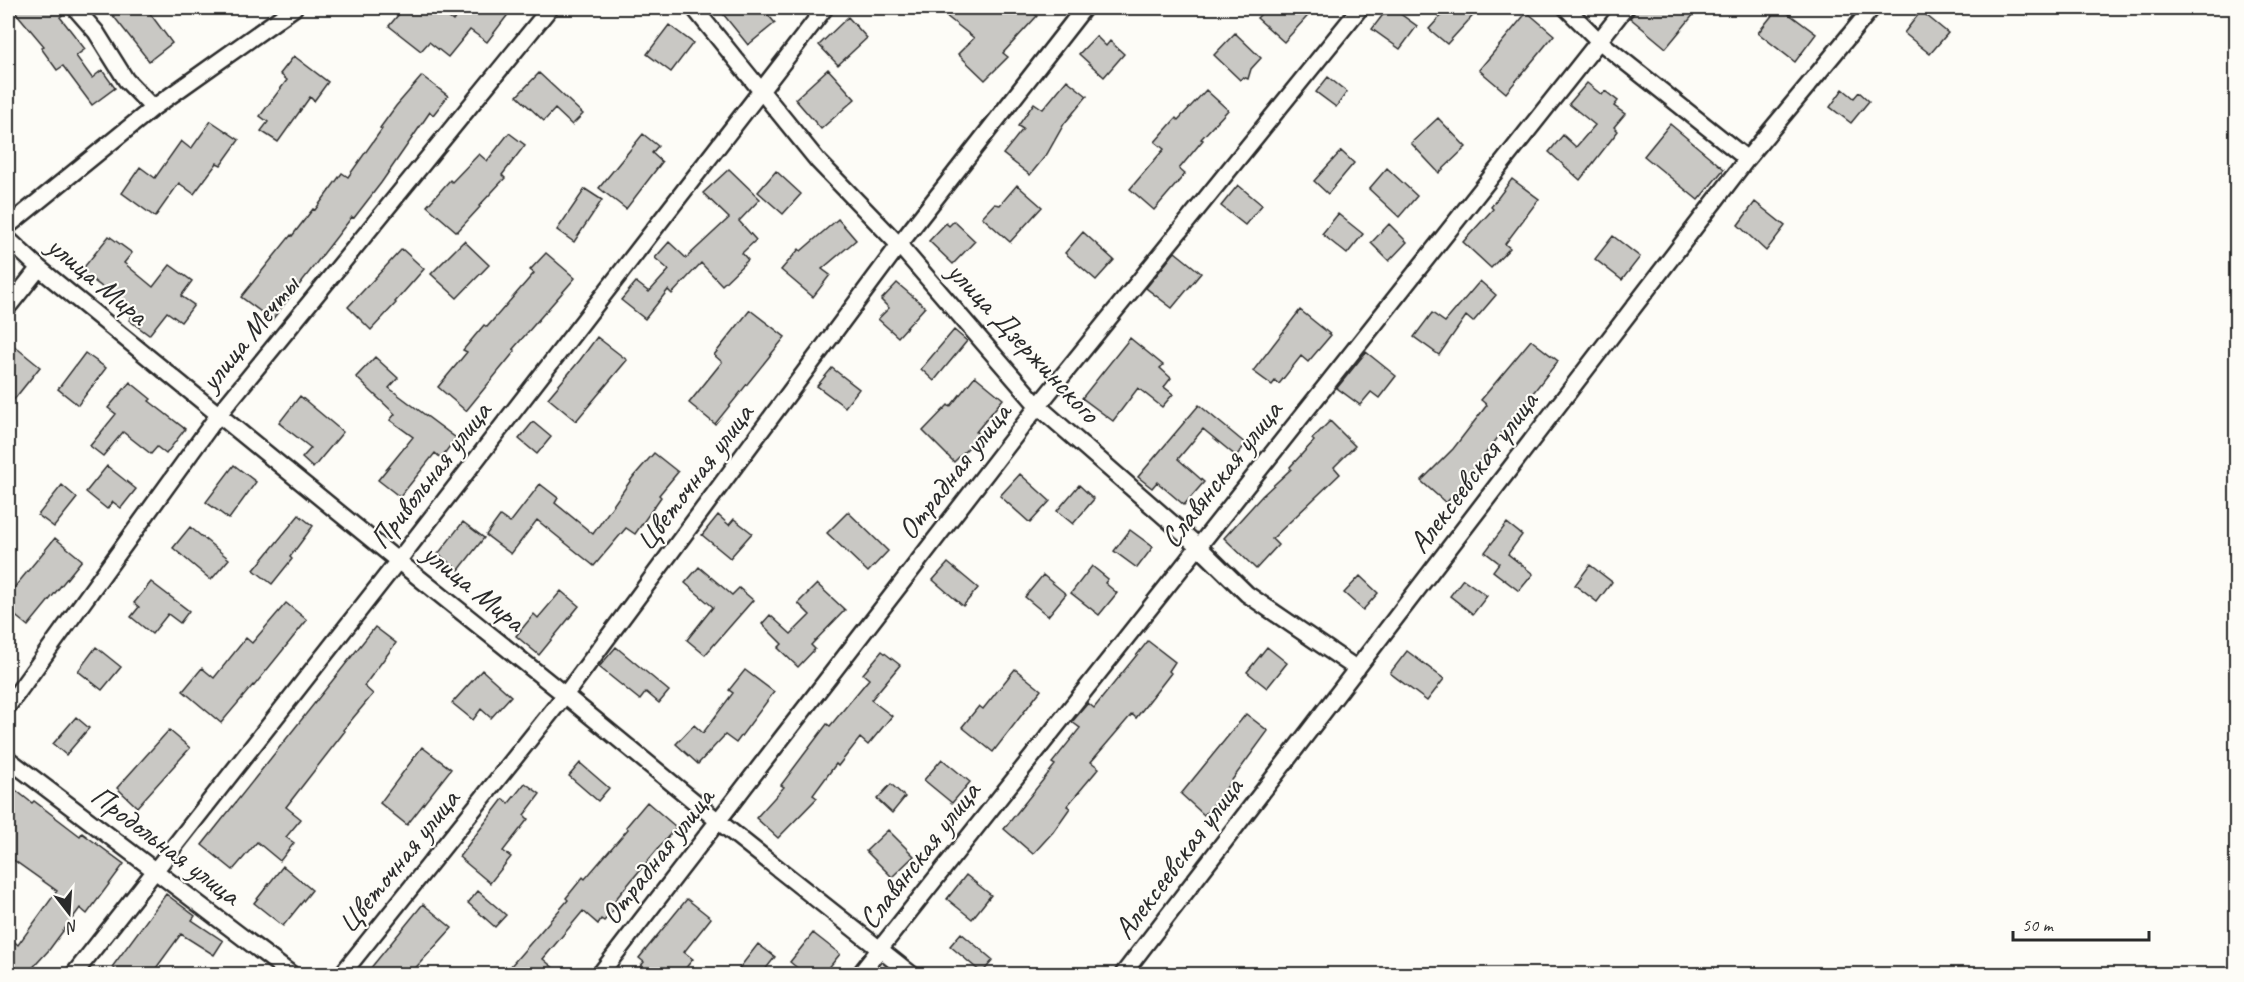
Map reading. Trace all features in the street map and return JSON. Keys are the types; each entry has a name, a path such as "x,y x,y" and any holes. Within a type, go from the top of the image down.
{"street":[{"path":"75,8 96,32 126,80 153,108"},
{"path":"8,226 153,108 294,8"},
{"name":"улица Мечты","path":"8,706 219,414 550,8"},
{"name":"улица Дзержинского","path":"694,8 818,161 899,245 1038,406 1198,546 1247,594 1357,669"},
{"name":"Привольная улица","path":"74,975 398,561 825,8"},
{"name":"Цветочная улица","path":"342,975 565,694 899,245 1084,8"},
{"name":"Отрадная улица","path":"600,975 1038,406 1360,8"},
{"path":"1566,8 1599,41 1747,159"},
{"name":"Славянская улица","path":"860,975 1625,8"},
{"name":"Алексеевская улица","path":"1123,975 1747,159 1872,8"},
{"name":"улица Мира","path":"8,239 39,268 398,561 910,975"},
{"path":"8,307 39,268"},
{"name":"Продольная улица","path":"8,759 291,975"}],"building":[{"path":"12,8 66,8 66,12 60,17 85,49 76,56 92,78 102,70 115,88 92,105 63,66 57,70 41,48 44,46"},
{"path":"107,8 146,8 172,43 149,61"},
{"path":"404,8 436,8 453,21 463,8 513,8 487,42 470,30 448,57 429,42 421,51 389,26"},
{"path":"731,8 762,8 775,23 748,45 723,14"},
{"path":"936,8 1027,8 1037,16 1003,53 1008,57 985,80 958,54 974,38"},
{"path":"1267,8 1315,8 1284,42 1257,18"},
{"path":"1388,8 1392,8 1417,26 1400,49 1372,29"},
{"path":"1448,8 1480,8 1447,44 1429,29"},
{"path":"1638,8 1699,8 1666,48 1630,18"},
{"path":"1778,8 1816,34 1795,62 1758,33"},
{"path":"1921,11 1948,33 1930,54 1904,33"},
{"path":"1527,12 1554,35 1506,93 1479,70"},
{"path":"848,17 867,38 838,65 819,45"},
{"path":"669,25 693,43 671,72 647,54"},
{"path":"1235,33 1261,58 1251,69 1248,79 1243,77 1240,80 1214,55"},
{"path":"1096,36 1106,46 1110,41 1124,54 1104,77 1079,54"},
{"path":"294,56 328,82 314,101 310,97 278,142 261,131 268,122 260,116 287,80 280,74"},
{"path":"828,69 855,99 821,129 795,99"},
{"path":"539,73 583,114 572,125 555,109 544,121 517,96"},
{"path":"422,76 448,96 433,115 430,112 381,183 272,320 241,297 313,209 315,210 342,173 348,177 396,106"},
{"path":"1328,77 1347,92 1336,107 1316,92"},
{"path":"1067,80 1087,96 1064,124 1047,154 1030,175 1003,154 1023,129 1018,126 1034,103 1043,109"},
{"path":"1587,83 1602,95 1605,91 1618,101 1614,106 1625,114 1614,127 1618,131 1580,180 1549,152 1563,135 1576,147 1595,125 1569,104"},
{"path":"1843,89 1854,98 1859,92 1869,101 1851,123 1830,107"},
{"path":"1206,90 1228,110 1201,139 1203,140 1179,169 1185,174 1154,210 1130,189 1164,149 1155,142 1176,118 1178,120"},
{"path":"1438,118 1466,147 1439,173 1411,143"},
{"path":"211,121 239,140 221,165 217,163 194,194 179,183 155,217 122,193 140,167 155,178 181,141 191,149"},
{"path":"1670,124 1724,169 1698,200 1644,156"},
{"path":"509,133 525,145 502,175 505,178 457,232 427,206 450,180 452,182 479,154 487,161"},
{"path":"643,134 658,146 652,153 662,162 626,209 599,188"},
{"path":"1341,151 1354,163 1328,194 1314,181"},
{"path":"1387,168 1417,196 1399,217 1369,189"},
{"path":"729,169 760,199 739,221 756,240 742,253 748,260 722,285 701,263 672,294 668,290 645,319 621,300 636,282 649,292 669,270 655,258 669,242 686,258 729,218 703,193"},
{"path":"776,171 801,194 783,214 758,192"},
{"path":"1512,179 1539,199 1505,244 1510,248 1491,268 1463,242 1493,209 1491,207"},
{"path":"1017,185 1042,207 1010,242 982,217 994,204 1000,205"},
{"path":"1238,185 1262,205 1245,225 1221,206"},
{"path":"585,189 602,200 574,242 557,230"},
{"path":"1755,202 1785,226 1766,251 1738,225"},
{"path":"1338,214 1363,234 1347,254 1322,234"},
{"path":"838,219 856,240 822,269 830,275 813,297 781,270 799,249 801,251"},
{"path":"954,221 975,241 953,264 929,241 946,223 949,226"},
{"path":"1389,224 1407,242 1389,261 1371,243"},
{"path":"1083,232 1114,260 1096,280 1065,253"},
{"path":"109,236 132,253 124,263 153,287 170,265 192,281 181,296 194,305 181,322 167,312 149,335 129,320 132,316 121,306 123,303 81,271"},
{"path":"1613,236 1640,257 1622,280 1595,259"},
{"path":"464,241 489,265 457,298 431,274"},
{"path":"402,249 424,269 371,330 348,307"},
{"path":"1175,252 1201,273 1172,308 1146,288"},
{"path":"546,253 575,278 513,349 515,351 466,411 438,387 467,352 463,350 484,325 487,327 534,273 530,270"},
{"path":"1480,281 1496,295 1473,322 1466,316 1439,355 1414,337 1432,313 1445,322"},
{"path":"897,283 925,307 898,337 878,319 889,308 881,300"},
{"path":"750,310 785,337 715,424 689,403 722,362 714,355"},
{"path":"1300,310 1331,335 1308,362 1301,356 1279,384 1275,381 1272,385 1253,371"},
{"path":"954,330 967,341 934,381 921,369"},
{"path":"597,337 627,360 576,421 548,398"},
{"path":"1130,338 1163,365 1160,368 1171,378 1164,387 1173,394 1162,407 1138,388 1113,421 1082,398"},
{"path":"1531,340 1558,361 1474,468 1476,470 1446,503 1421,481 1453,449 1487,405 1481,400"},
{"path":"8,341 40,367 8,407"},
{"path":"1366,352 1396,376 1379,398 1371,392 1360,405 1337,388"},
{"path":"85,353 106,368 78,405 58,389"},
{"path":"375,357 398,378 389,388 456,438 441,458 435,453 400,497 378,480 413,437 390,420 395,414 356,377"},
{"path":"832,368 859,389 845,407 817,386"},
{"path":"975,376 1003,399 976,432 980,436 954,462 923,431 948,405 950,407"},
{"path":"130,382 151,399 149,401 185,429 166,454 157,447 151,454 123,432 103,456 90,446 116,414 108,408"},
{"path":"300,396 343,432 313,468 302,458 311,448 279,423"},
{"path":"1199,405 1246,444 1236,456 1203,429 1178,459 1204,482 1184,505 1157,482 1152,488 1138,477"},
{"path":"1330,421 1355,446 1334,467 1340,474 1272,539 1278,545 1256,569 1224,538 1262,496 1291,469 1290,467 1314,441 1312,439"},
{"path":"533,422 551,437 537,454 519,439"},
{"path":"654,453 678,472 659,495 661,497 635,534 626,528 594,566 537,520 511,554 486,535 500,516 510,523 540,484 558,498 555,503 593,534 633,477"},
{"path":"234,465 256,482 229,519 206,502"},
{"path":"107,466 136,489 121,508 113,502 107,509 86,492"},
{"path":"1020,474 1050,501 1030,523 1000,496"},
{"path":"62,485 77,498 54,527 38,515"},
{"path":"1079,485 1094,499 1073,524 1057,511"},
{"path":"848,512 888,551 868,572 827,533"},
{"path":"299,515 313,526 290,557 292,559 272,584 254,570"},
{"path":"718,515 729,525 734,519 752,533 730,558 702,535"},
{"path":"463,522 484,538 459,570 438,554"},
{"path":"1507,523 1522,535 1508,554 1533,574 1519,591 1493,571 1499,563 1485,552"},
{"path":"190,527 229,559 211,580 173,548"},
{"path":"1130,530 1153,547 1137,568 1114,551"},
{"path":"55,538 82,560 28,626 8,610 8,595"},
{"path":"948,563 978,588 963,606 933,580"},
{"path":"1590,565 1612,582 1597,602 1575,585"},
{"path":"1092,566 1108,579 1105,583 1117,593 1099,615 1071,593"},
{"path":"699,567 732,595 739,588 753,600 705,655 687,640 713,607 685,583"},
{"path":"1043,575 1066,594 1048,616 1025,597"},
{"path":"1360,576 1378,593 1363,610 1344,593"},
{"path":"1463,579 1487,596 1473,614 1450,596"},
{"path":"151,582 189,611 180,623 168,614 152,634 131,617 139,607 134,603"},
{"path":"817,584 845,610 811,645 815,649 798,667 778,648 782,644 762,624 770,615 791,634 810,615 798,603"},
{"path":"561,591 579,606 539,655 516,636 534,614 538,618"},
{"path":"286,603 307,620 221,723 183,691 202,668 214,678 246,638 252,643"},
{"path":"375,627 396,643 364,686 373,694 343,730 345,731 286,807 301,819 286,837 294,843 280,861 257,842 233,870 202,845"},
{"path":"1148,641 1175,662 1169,671 1171,673 1136,718 1132,714 1091,762 1099,768 1067,806 1070,808 1053,832 1033,854 1004,829 1055,765 1052,763 1080,728 1072,722 1088,703 1094,708"},
{"path":"96,647 121,667 102,690 78,671"},
{"path":"616,647 669,691 659,703 646,692 640,700 599,667"},
{"path":"1267,647 1287,663 1267,688 1247,672"},
{"path":"882,651 900,665 871,700 892,716 868,745 860,738 838,766 836,764 813,795 817,798 778,838 756,818 784,787 781,785 827,724 830,726 869,679 863,674"},
{"path":"1407,651 1444,679 1427,701 1390,673"},
{"path":"1015,669 1041,690 993,752 962,727 979,706 983,709"},
{"path":"482,670 511,696 491,718 481,709 473,720 452,703"},
{"path":"745,670 774,692 736,743 725,735 698,764 676,744 694,725 703,733 733,693 729,690"},
{"path":"1246,714 1268,731 1225,792 1204,815 1181,794"},
{"path":"76,717 89,728 66,755 53,744"},
{"path":"169,730 190,748 137,807 117,788"},
{"path":"422,747 451,769 407,825 380,803"},
{"path":"942,759 970,782 952,803 924,780"},
{"path":"580,763 609,788 598,801 569,776"},
{"path":"525,783 540,794 524,815 528,819 503,851 511,857 490,883 459,857 503,799 509,803"},
{"path":"8,784 32,803 34,801 80,836 82,833 124,864 87,914 80,908 49,950 26,975 8,975 8,936 18,945 57,891 8,856"},
{"path":"891,784 905,797 892,813 877,799"},
{"path":"647,802 676,827 615,900 614,904 617,906 604,921 601,919 598,924 583,911 543,959 562,975 503,975 568,900 566,898 583,877 585,879 628,829 626,827"},
{"path":"888,830 914,856 892,877 866,851"},
{"path":"283,866 312,890 283,926 254,903"},
{"path":"966,875 991,895 972,919 947,899"},
{"path":"478,891 506,915 495,927 468,903"},
{"path":"166,894 195,916 192,920 223,941 214,955 181,934 151,975 122,975 112,967"},
{"path":"687,899 711,918 684,952 693,959 680,975 633,975 644,962 639,958"},
{"path":"423,904 452,928 409,975 365,975"},
{"path":"813,933 840,954 823,975 806,975 790,962"},
{"path":"961,933 993,960 982,973 950,946"},
{"path":"758,944 775,957 761,975 734,975"}]}
